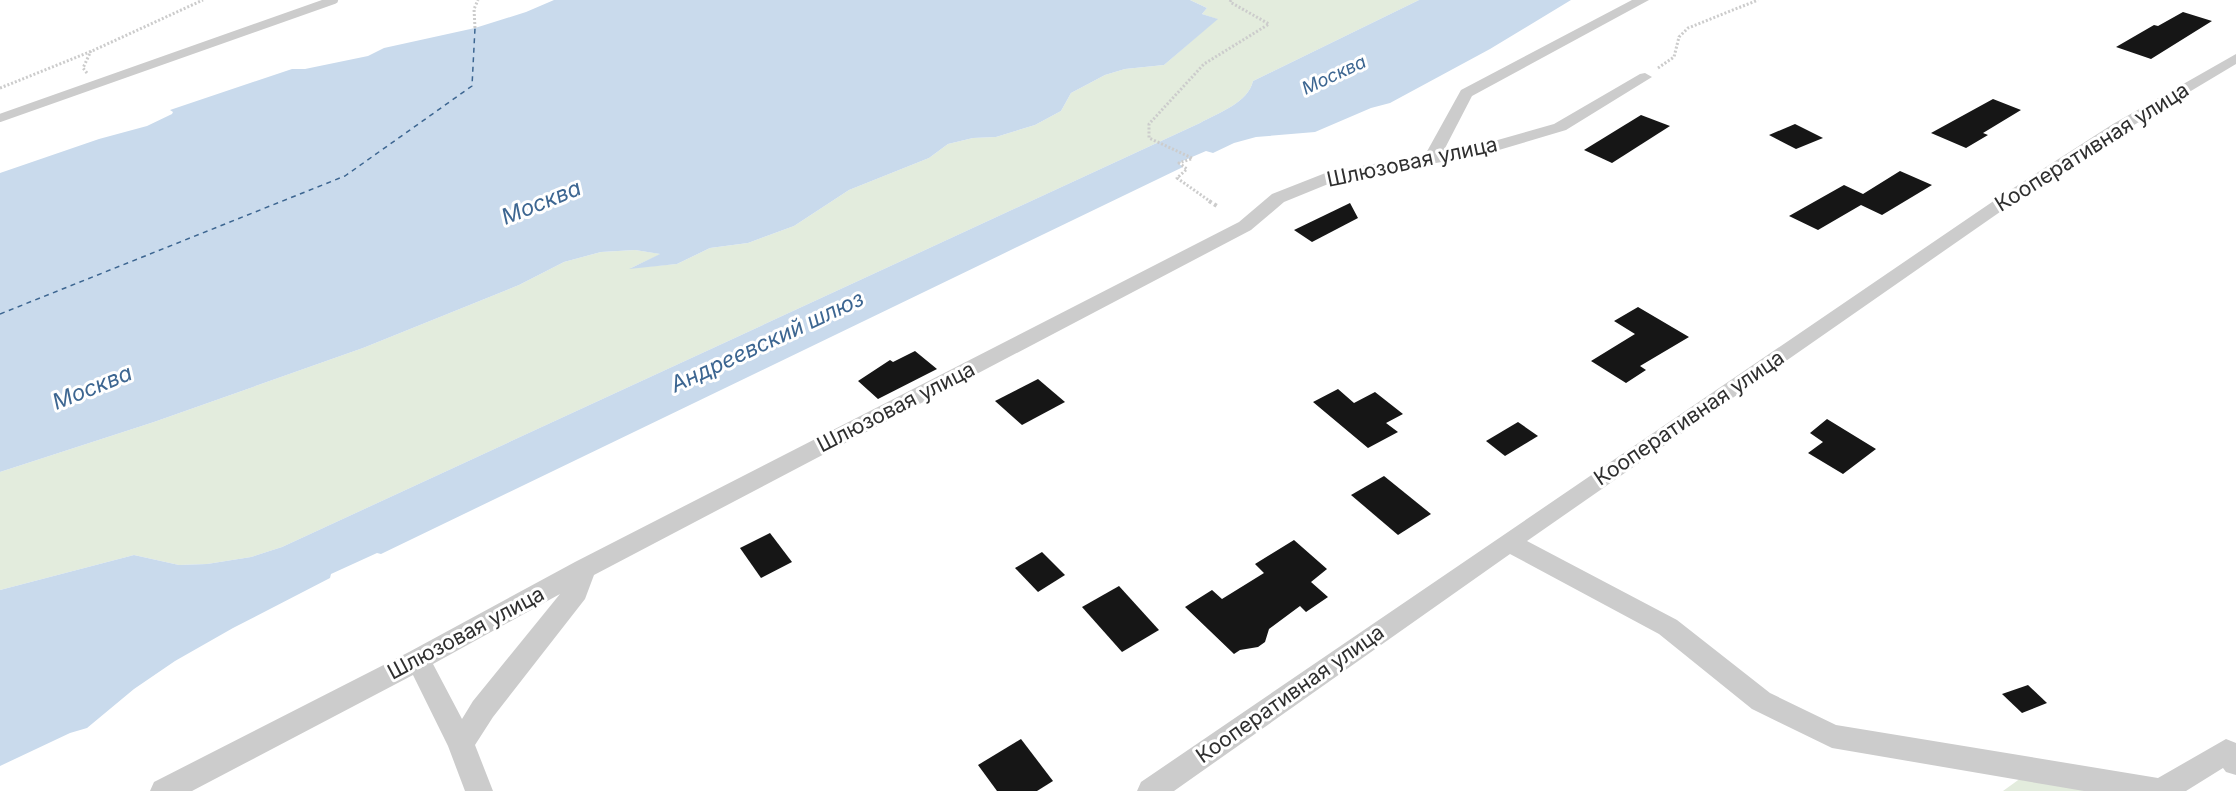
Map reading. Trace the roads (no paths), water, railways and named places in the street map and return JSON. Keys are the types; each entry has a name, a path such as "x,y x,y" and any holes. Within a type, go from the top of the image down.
{"street":[{"path":"1431,159 1466,93 1642,0"},
{"name":"Кооперативная улица","path":"1151,791 1508,542 1978,220 2158,102 2236,58"},
{"name":"Шлюзовая улица","path":"164,791 418,660 584,569 1245,226 1278,198 1334,176 1482,150 1560,127 1645,77"},
{"path":"1508,542 1668,627 1761,701 1832,736 2161,791 2233,752"},
{"path":"460,744 483,709 576,592 584,569"},
{"path":"418,660 460,744 479,791"}],"lane":[{"path":"0,118 334,0"}],"water":[{"name":"Москва","path":"554,0 1190,0 1207,8 1202,14 1218,19 1164,65 1125,69 1105,75 1071,93 1061,111 1035,125 996,137 973,138 948,144 929,158 849,190 794,226 748,243 710,248 677,264 629,269 660,254 635,250 601,252 564,262 519,285 363,348 154,422 0,472 0,173 99,139 147,126 172,114 170,110 292,69 305,69 368,56 384,48 475,28 526,12"},
{"path":"1419,0 1571,0 1490,49 1390,103 1371,108 1315,132 1256,137 1234,143 1213,153 1206,151 1178,163 1183,167 381,554 377,553 331,574 330,578 175,661 134,689 87,728 70,733 0,766 0,590 134,555 179,565 207,564 251,557 282,547 1200,123 1239,101 1250,89 1253,81"}],"water label":[{"name":"Андреевский шлюз","path":"767,341"}]}
